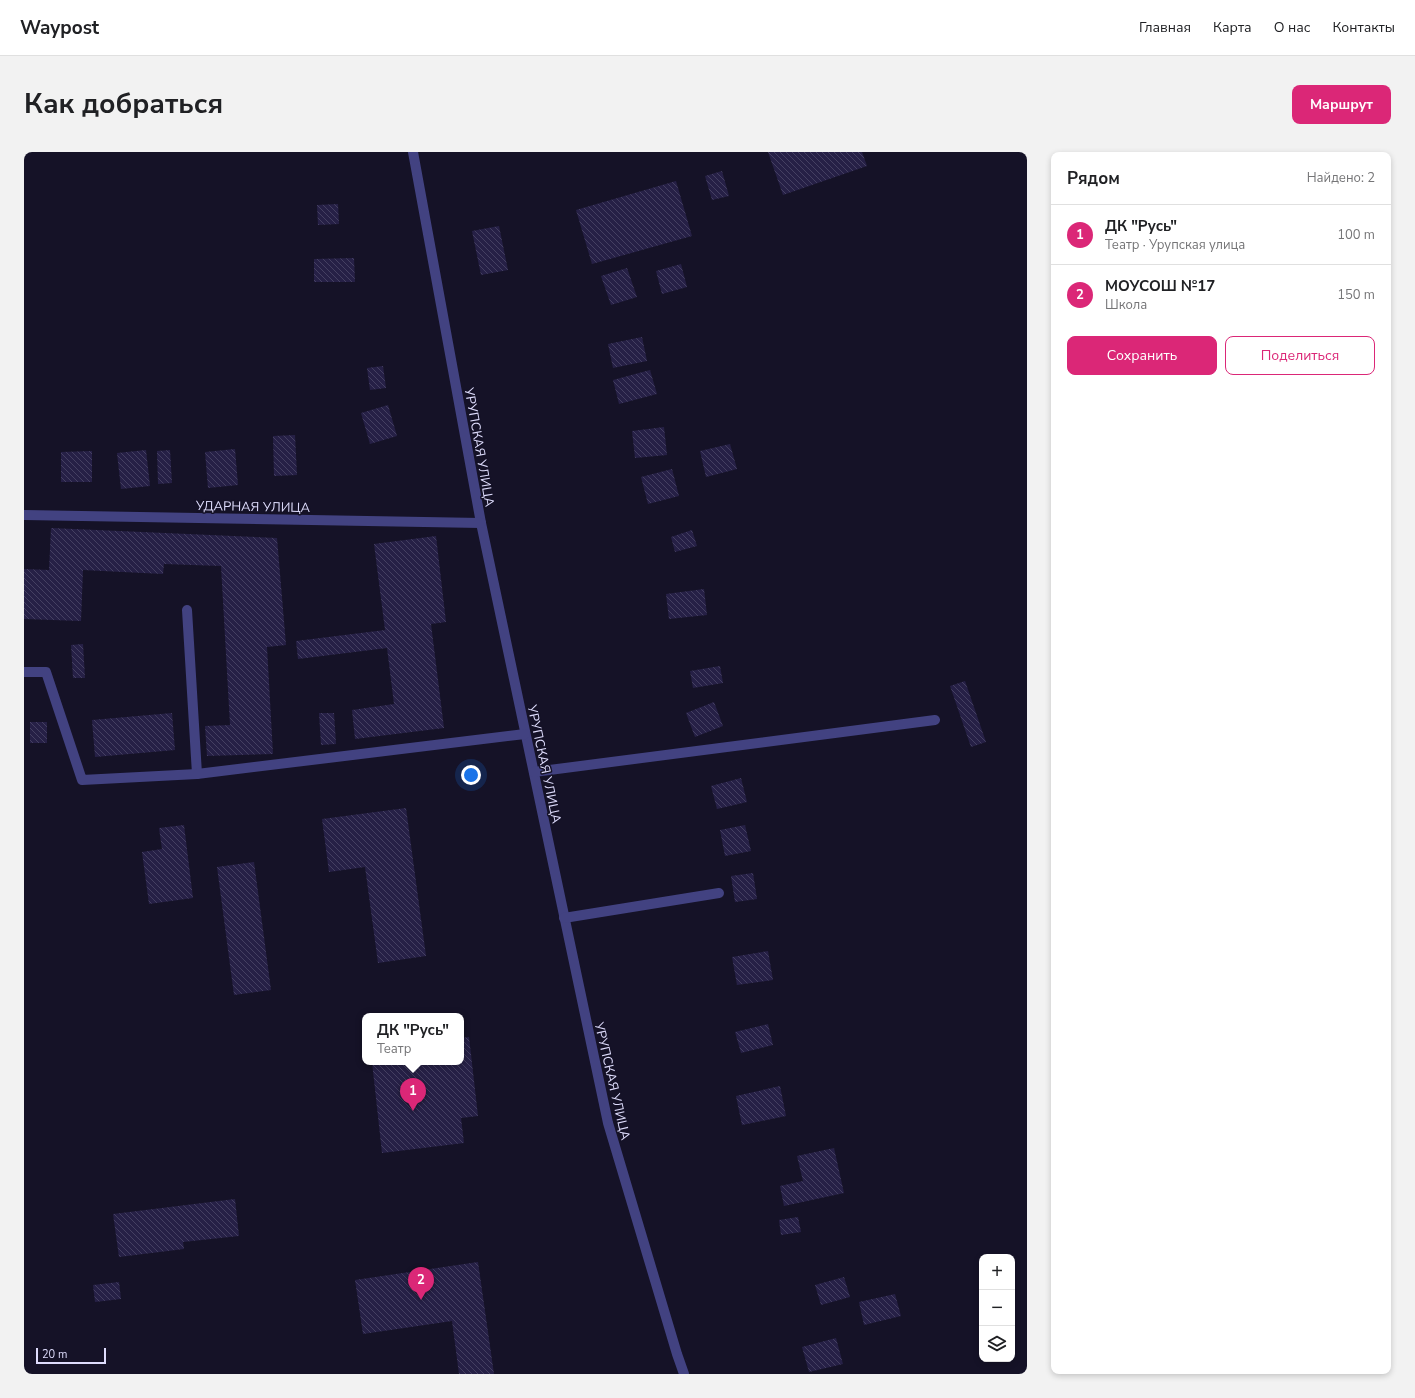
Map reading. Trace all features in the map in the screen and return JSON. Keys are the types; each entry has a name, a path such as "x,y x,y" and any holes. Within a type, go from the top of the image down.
{"street":[{"name":"УРУПСКАЯ УЛИЦА","path":"413,152 481,523 608,1123 684,1374"},
{"name":"УДАРНАЯ УЛИЦА","path":"24,515 481,523"},
{"path":"187,610 197,774"},
{"path":"24,672 46,672 82,780 197,774 526,734"},
{"path":"534,772 934,720"},
{"path":"564,918 719,893"}],"building":[{"path":"768,152 862,152 867,166 783,195"},
{"path":"722,171 729,196 712,200 705,176"},
{"path":"676,181 692,236 592,264 576,210"},
{"path":"338,204 339,224 318,225 317,205"},
{"path":"499,226 508,270 481,275 472,231"},
{"path":"354,258 355,282 314,282 314,259"},
{"path":"681,264 687,287 662,294 656,271"},
{"path":"627,268 637,297 611,305 601,276"},
{"path":"642,337 647,361 613,368 608,344"},
{"path":"383,366 386,388 370,390 367,368"},
{"path":"650,370 657,394 619,404 613,380"},
{"path":"388,405 397,436 370,444 361,413"},
{"path":"664,427 667,455 635,458 632,431"},
{"path":"295,435 297,475 274,476 273,436"},
{"path":"730,444 737,469 706,477 700,451"},
{"path":"235,449 238,485 208,488 205,452"},
{"path":"146,450 150,486 121,489 117,453"},
{"path":"170,450 172,483 158,484 157,451"},
{"path":"92,451 92,482 61,482 61,452"},
{"path":"672,469 679,496 648,504 641,477"},
{"path":"51,528 277,538 286,645 267,647 273,754 207,756 205,726 230,725 221,566 164,564 163,574 83,570 81,621 24,619 24,569 49,570"},
{"path":"692,530 697,546 675,552 671,537"},
{"path":"436,536 446,622 431,624 444,728 355,739 352,710 394,704 387,648 298,659 296,641 385,630 374,544"},
{"path":"704,589 707,615 669,619 666,594"},
{"path":"83,644 85,678 73,678 71,645"},
{"path":"720,666 723,683 693,688 690,671"},
{"path":"965,681 986,742 971,747 950,686"},
{"path":"714,702 723,726 695,737 686,713"},
{"path":"172,713 175,750 95,757 92,720"},
{"path":"319,713 334,713 336,744 321,745"},
{"path":"30,722 47,722 47,743 30,743"},
{"path":"741,778 747,802 717,809 711,786"},
{"path":"406,808 426,956 378,963 365,867 329,872 322,819"},
{"path":"184,825 193,898 149,904 142,852 162,849 159,828"},
{"path":"745,825 751,851 725,856 720,830"},
{"path":"254,862 271,990 234,995 217,867"},
{"path":"753,873 757,899 735,902 731,876"},
{"path":"768,951 773,980 737,985 732,957"},
{"path":"768,1024 773,1045 741,1053 735,1032"},
{"path":"469,1037 478,1116 461,1118 464,1143 382,1153 372,1065 464,1065 464,1038"},
{"path":"780,1086 786,1116 742,1125 736,1096"},
{"path":"834,1148 844,1193 784,1206 780,1186 803,1181 797,1156"},
{"path":"235,1199 239,1236 183,1242 184,1249 119,1257 113,1214"},
{"path":"798,1217 801,1232 781,1235 779,1220"},
{"path":"478,1262 494,1374 459,1374 452,1321 363,1334 355,1280"},
{"path":"844,1277 850,1297 821,1305 815,1285"},
{"path":"119,1282 121,1299 95,1302 93,1285"},
{"path":"895,1294 901,1316 864,1325 859,1302"},
{"path":"836,1338 843,1364 809,1372 802,1347"}],"place":[{"name":"ДК \"Русь\"","path":"413,1111"},
{"name":"МОУСОШ №17","path":"421,1300"}]}
